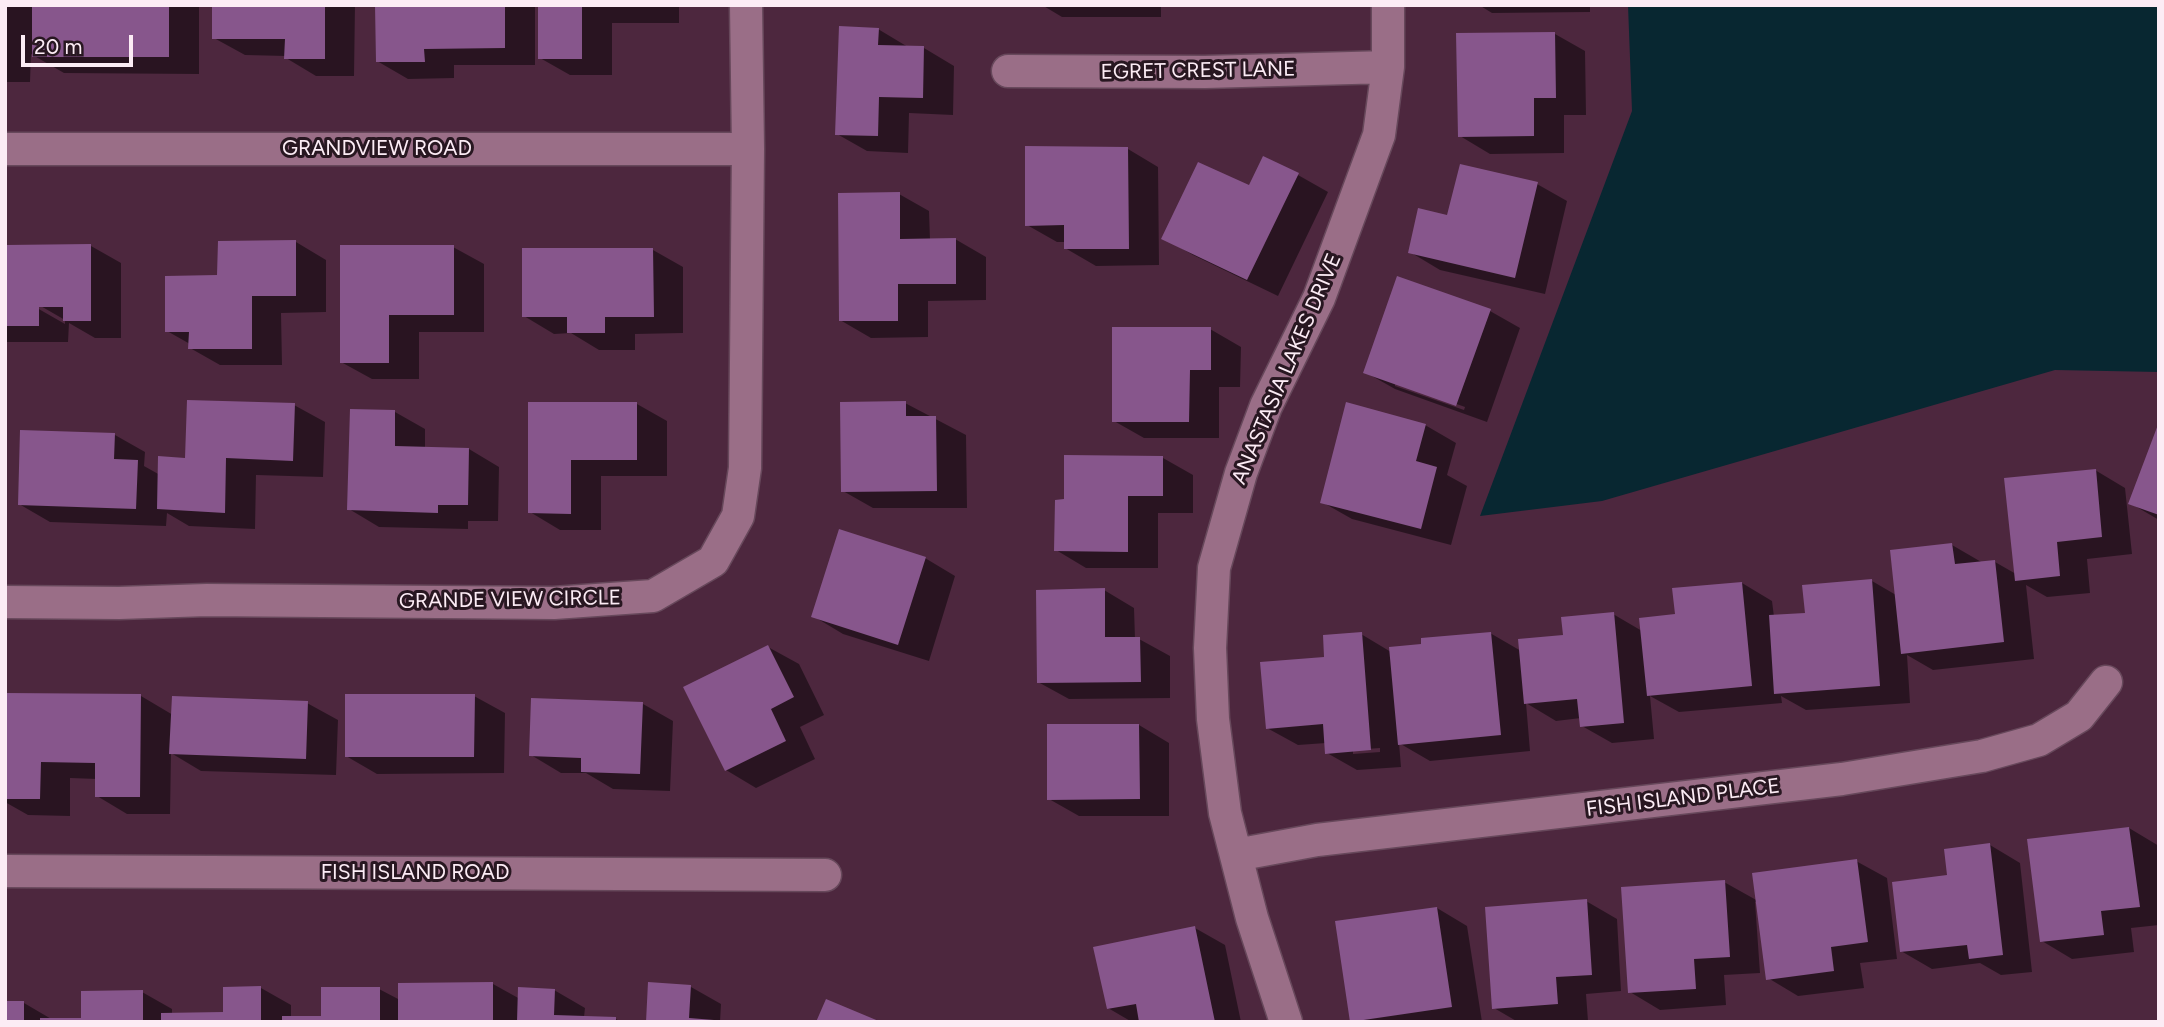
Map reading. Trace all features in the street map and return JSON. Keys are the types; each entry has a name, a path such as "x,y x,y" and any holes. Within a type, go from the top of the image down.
{"street":[{"name":"GRANDE VIEW CIRCLE","path":"5,602 119,603 207,600 554,603 653,596 713,561 738,516 745,468 748,149 746,5"},
{"name":"ANASTASIA LAKES DRIVE","path":"1286,1022 1252,918 1225,813 1213,719 1210,648 1214,568 1241,473 1266,406 1319,298 1379,135 1388,67 1388,5"},
{"name":"EGRET CREST LANE","path":"1008,71 1205,72 1388,67"},
{"name":"GRANDVIEW ROAD","path":"5,149 748,149"},
{"name":"FISH ISLAND PLACE","path":"1236,855 1317,840 1842,779 1982,756 2039,740 2069,723 2079,716 2106,682"},
{"name":"FISH ISLAND ROAD","path":"5,871 825,875"}],"water":[{"path":"1628,5 2159,5 2159,372 2055,370 1602,501 1480,516 1632,111"}],"building":[{"path":"32,5 169,5 169,57 32,57"},
{"path":"212,5 325,5 325,59 284,59 285,39 212,39"},
{"path":"375,5 505,5 505,48 424,49 425,62 376,62"},
{"path":"538,5 582,5 582,59 538,59"},
{"path":"839,26 879,28 878,45 924,46 923,98 879,97 878,136 835,135"},
{"path":"1555,32 1556,98 1534,98 1534,136 1458,137 1456,33"},
{"path":"1025,146 1128,147 1129,249 1064,249 1064,225 1025,226"},
{"path":"1263,156 1299,173 1247,280 1161,239 1198,162 1249,185"},
{"path":"1460,164 1538,182 1515,278 1408,253 1418,208 1447,215"},
{"path":"900,192 900,239 956,238 956,284 898,284 898,321 839,321 838,193"},
{"path":"296,240 296,296 252,296 252,349 188,349 189,332 165,332 165,276 217,275 218,241"},
{"path":"91,244 91,321 63,321 63,307 39,307 39,326 5,326 5,245"},
{"path":"340,245 454,245 454,315 389,315 389,363 340,363"},
{"path":"522,248 653,248 654,317 605,317 605,333 567,333 567,317 522,317"},
{"path":"1397,276 1491,309 1456,406 1363,373"},
{"path":"1112,327 1211,327 1211,370 1190,370 1189,422 1112,422"},
{"path":"187,400 295,403 293,461 226,458 225,513 157,509 158,456 185,458"},
{"path":"906,401 906,416 936,416 937,491 841,492 840,402"},
{"path":"528,402 637,402 637,460 571,460 571,514 528,513"},
{"path":"1346,402 1426,424 1416,461 1437,467 1421,529 1320,503"},
{"path":"350,409 395,410 395,446 469,448 468,505 438,505 438,513 347,510"},
{"path":"2159,422 2159,515 2128,504"},
{"path":"20,430 115,433 114,459 138,460 136,509 18,505"},
{"path":"1064,455 1163,456 1163,496 1128,496 1128,552 1054,551 1055,500 1064,499"},
{"path":"2096,469 2102,537 2057,542 2060,576 2015,581 2004,478"},
{"path":"839,529 926,557 898,645 811,617"},
{"path":"1952,543 1955,564 1995,560 2004,642 1901,654 1890,550"},
{"path":"1872,579 1880,686 1774,694 1769,615 1805,613 1802,585"},
{"path":"1742,582 1752,686 1647,696 1639,618 1675,614 1672,588"},
{"path":"1105,588 1105,637 1140,637 1141,682 1037,683 1036,590"},
{"path":"1614,612 1624,723 1580,727 1577,699 1524,704 1518,639 1563,635 1561,617"},
{"path":"1362,632 1371,750 1325,754 1323,724 1266,729 1260,662 1324,657 1323,635"},
{"path":"1491,632 1501,735 1398,745 1389,647 1421,644 1421,638"},
{"path":"768,645 794,697 771,709 786,741 725,771 683,687"},
{"path":"5,693 141,694 140,797 95,797 95,763 41,762 40,799 5,799"},
{"path":"345,694 475,694 474,757 345,757"},
{"path":"172,696 308,701 306,759 169,754"},
{"path":"531,698 643,702 640,774 581,772 581,758 529,756"},
{"path":"1047,724 1139,724 1140,799 1047,800"},
{"path":"2129,827 2140,907 2101,911 2104,935 2040,942 2027,839"},
{"path":"1990,843 2003,955 1969,959 1967,945 1900,952 1892,882 1947,875 1944,849"},
{"path":"1857,859 1868,942 1831,947 1834,971 1766,980 1752,873"},
{"path":"1725,880 1730,957 1694,959 1696,989 1628,993 1621,887"},
{"path":"1587,899 1592,975 1556,977 1558,1004 1492,1009 1485,907"},
{"path":"1437,907 1452,1007 1350,1022 1335,921"},
{"path":"1195,926 1215,1022 1139,1022 1136,1004 1107,1009 1093,947"},
{"path":"493,982 493,1022 398,1022 398,983"},
{"path":"648,982 691,985 689,1018 714,1022 646,1022"},
{"path":"261,986 261,1022 161,1022 161,1013 223,1012 223,987"},
{"path":"321,987 380,987 380,1022 282,1022 282,1016 321,1016"},
{"path":"518,987 555,989 554,1015 616,1017 616,1022 517,1022"},
{"path":"143,990 143,1022 40,1022 40,1018 81,1018 81,991"},
{"path":"826,999 881,1022 816,1022"},
{"path":"5,1001 24,1001 24,1022 5,1022"}]}
